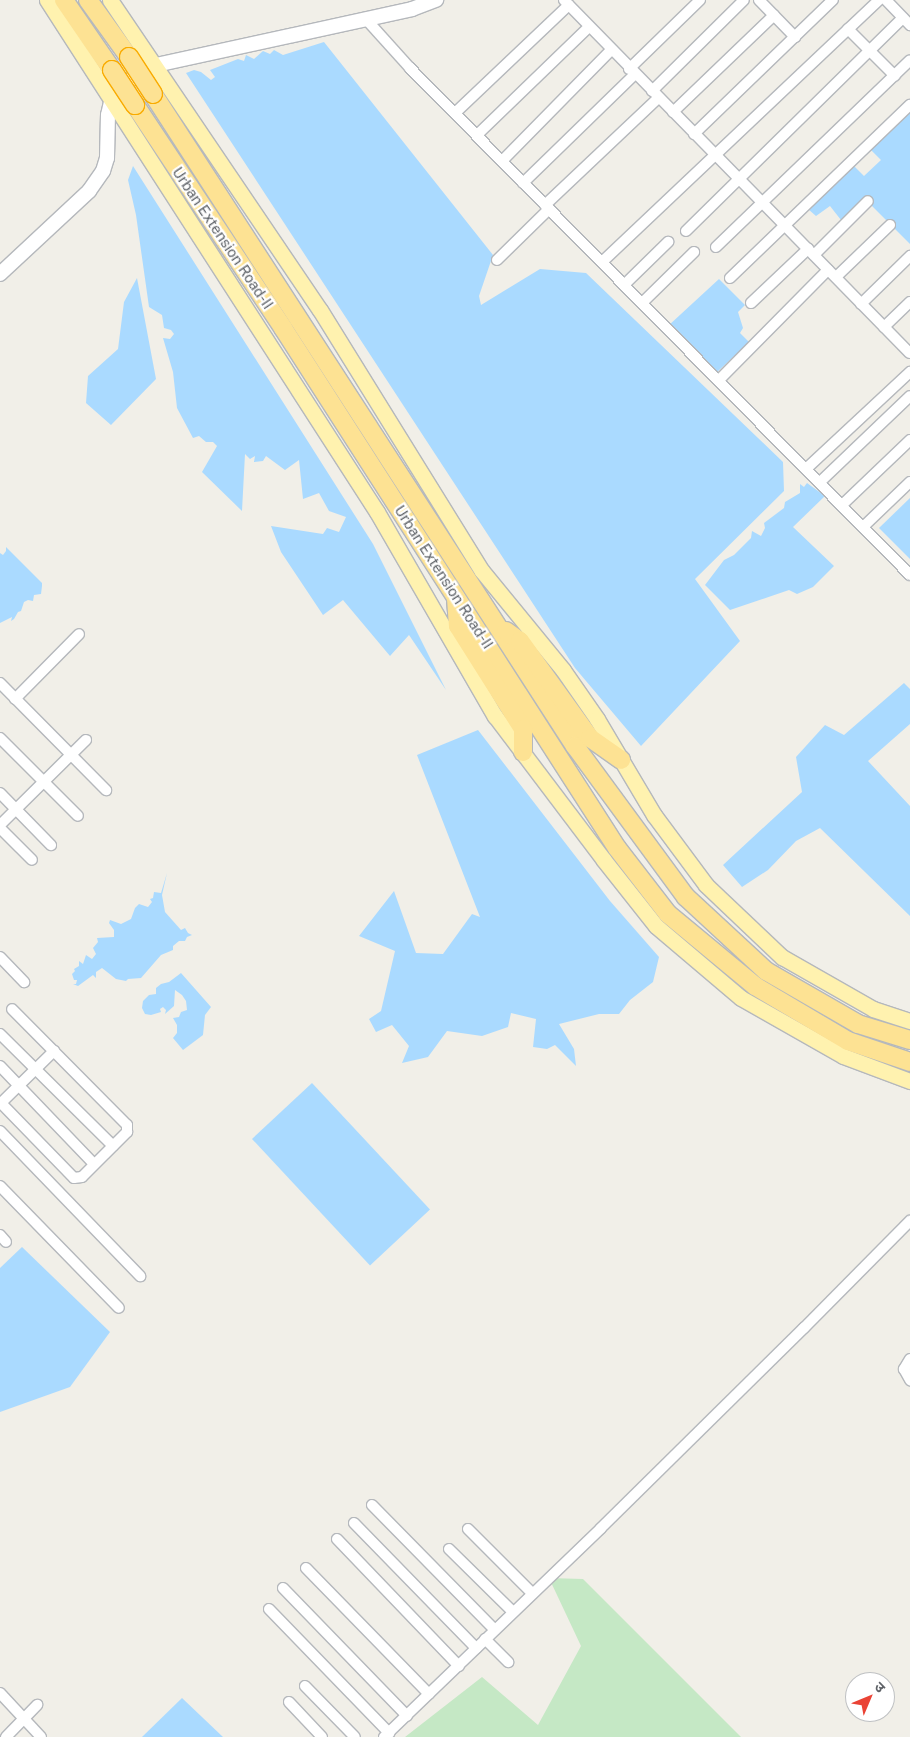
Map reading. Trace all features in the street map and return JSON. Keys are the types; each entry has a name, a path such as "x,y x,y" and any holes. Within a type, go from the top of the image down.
{"highway":[{"name":"Urban Extension Road-II","path":"64,0 284,328 617,848 668,914 755,986 848,1041 910,1062"},
{"name":"Urban Extension Road-II","path":"88,0 129,57 299,317 575,746 686,897 766,971 858,1024 910,1040"},
{"path":"456,596 458,626 523,729 523,752"},
{"path":"495,624 520,641 590,738 621,760"}],"main road":[{"path":"47,0 111,101 164,179 376,512 495,716 603,859 663,932 741,998 842,1056 910,1081"},
{"path":"110,0 320,310 482,570 563,670 654,815 706,885 782,957 873,1009 910,1021"},
{"path":"0,274 89,192 103,171 107,158 108,115 111,101 120,86 156,66 412,9 436,0"}],"street":[{"path":"523,183 700,0"},
{"path":"497,260 744,0"},
{"path":"759,0 795,37"},
{"path":"694,134 833,0"},
{"path":"602,262 714,154 797,79 879,0"},
{"path":"686,231 870,51 907,22 886,0"},
{"path":"455,113 566,3 861,304 909,349"},
{"path":"673,112 774,15"},
{"path":"365,18 410,68 807,468 910,575"},
{"path":"477,135 589,27"},
{"path":"848,29 895,76"},
{"path":"502,161 611,50"},
{"path":"716,247 910,60"},
{"path":"730,278 910,105"},
{"path":"751,303 868,201"},
{"path":"719,380 832,273 890,224"},
{"path":"624,285 668,242"},
{"path":"642,303 694,252"},
{"path":"861,304 910,256"},
{"path":"884,327 910,302"},
{"path":"807,468 910,372"},
{"path":"820,482 910,396"},
{"path":"842,505 910,440"},
{"path":"863,527 910,482"},
{"path":"15,699 79,634"},
{"path":"0,683 106,790"},
{"path":"0,738 78,816"},
{"path":"32,860 0,826 86,740"},
{"path":"0,793 50,845"},
{"path":"0,957 24,982"},
{"path":"12,1009 54,1051 127,1125 127,1132 82,1177 74,1178 0,1103 54,1051"},
{"path":"0,1034 113,1146"},
{"path":"0,1066 94,1164"},
{"path":"0,1131 140,1276"},
{"path":"0,1186 118,1308"},
{"path":"269,1609 386,1735 797,1335 910,1221"},
{"path":"910,1359 904,1369 910,1380"},
{"path":"372,1505 495,1630"},
{"path":"354,1523 476,1648"},
{"path":"468,1529 532,1594"},
{"path":"337,1540 459,1666"},
{"path":"449,1549 513,1612"},
{"path":"306,1568 429,1694"},
{"path":"283,1588 407,1716"},
{"path":"485,1640 508,1662"},
{"path":"306,1686 355,1737"},
{"path":"0,1693 41,1737"},
{"path":"289,1702 322,1737"},
{"path":"6,1737 37,1705"}],"green space":[{"path":"549,1578 583,1579 741,1737 405,1737 482,1677 538,1725 581,1646"}],"water":[{"path":"324,42 493,255 479,296 481,305 540,269 586,273 783,462 784,491 695,579 740,641 641,746 575,668 186,73 194,70 201,72 211,80 215,77 210,70 238,59 244,61 246,55 254,59 263,51 270,54 274,50 283,55"},
{"path":"910,110 910,244 866,200 841,220 830,206 816,216 808,209 853,165 864,176 881,160 870,149"},
{"path":"133,166 373,544 446,690 409,635 390,656 343,600 323,615 281,552 271,526 323,534 327,528 339,532 346,517 329,511 319,493 303,499 299,460 285,470 266,456 263,461 254,462 255,456 250,459 245,454 242,511 202,472 217,446 213,442 206,442 199,436 193,438 177,408 173,372 163,338 170,339 174,334 171,330 164,328 162,315 149,307 136,215 128,180"},
{"path":"137,278 156,379 111,425 86,403 88,376 118,349 124,302"},
{"path":"719,279 745,305 738,312 743,328 740,333 749,342 715,374 668,326"},
{"path":"807,483 825,496 793,527 834,566 813,587 797,594 789,590 730,610 705,585 724,560 734,555 751,538 752,531 761,536 765,528 764,523 784,508 785,502 800,493 800,484 804,487"},
{"path":"910,498 910,559 879,528"},
{"path":"6,547 42,583 42,586 41,594 34,595 33,601 28,600 24,602 21,611 18,612 14,619 11,621 12,617 0,623 0,553 3,555"},
{"path":"904,683 910,689 910,724 868,761 910,806 910,916 820,828 796,841 768,870 742,887 723,865 802,792 796,757 825,725 844,735"},
{"path":"478,730 610,901 659,957 653,982 630,1000 619,1014 599,1014 559,1024 574,1049 576,1066 555,1045 547,1049 533,1047 536,1019 511,1013 508,1027 482,1036 447,1031 428,1057 402,1063 409,1046 392,1025 376,1032 369,1019 381,1011 395,951 359,936 394,891 416,953 443,954 472,914 480,917 417,755"},
{"path":"167,873 162,895 165,912 181,930 185,928 192,935 187,937 185,941 179,941 173,946 173,950 161,955 141,978 128,979 126,981 116,979 102,968 96,972 96,978 93,975 78,986 73,984 76,984 77,980 74,980 72,974 75,971 74,969 79,966 79,961 83,964 86,955 92,959 96,954 93,948 98,942 97,938 114,937 114,930 109,923 110,920 121,924 131,919 135,908 139,904 148,907 152,902 150,899 153,898 154,892 161,893"},
{"path":"181,973 211,1007 205,1015 203,1035 183,1050 173,1038 177,1033 177,1025 173,1018 179,1017 181,1012 187,1010 186,1001 182,995 175,990 174,1006 165,1014 166,1010 163,1007 160,1009 161,1012 151,1015 145,1014 142,1008 143,1001 149,995 156,994 156,988 161,984 169,982"},
{"path":"312,1083 430,1210 370,1265 252,1139"},
{"path":"22,1247 110,1332 70,1387 0,1412 0,1268"},
{"path":"182,1698 223,1737 142,1737"}]}
